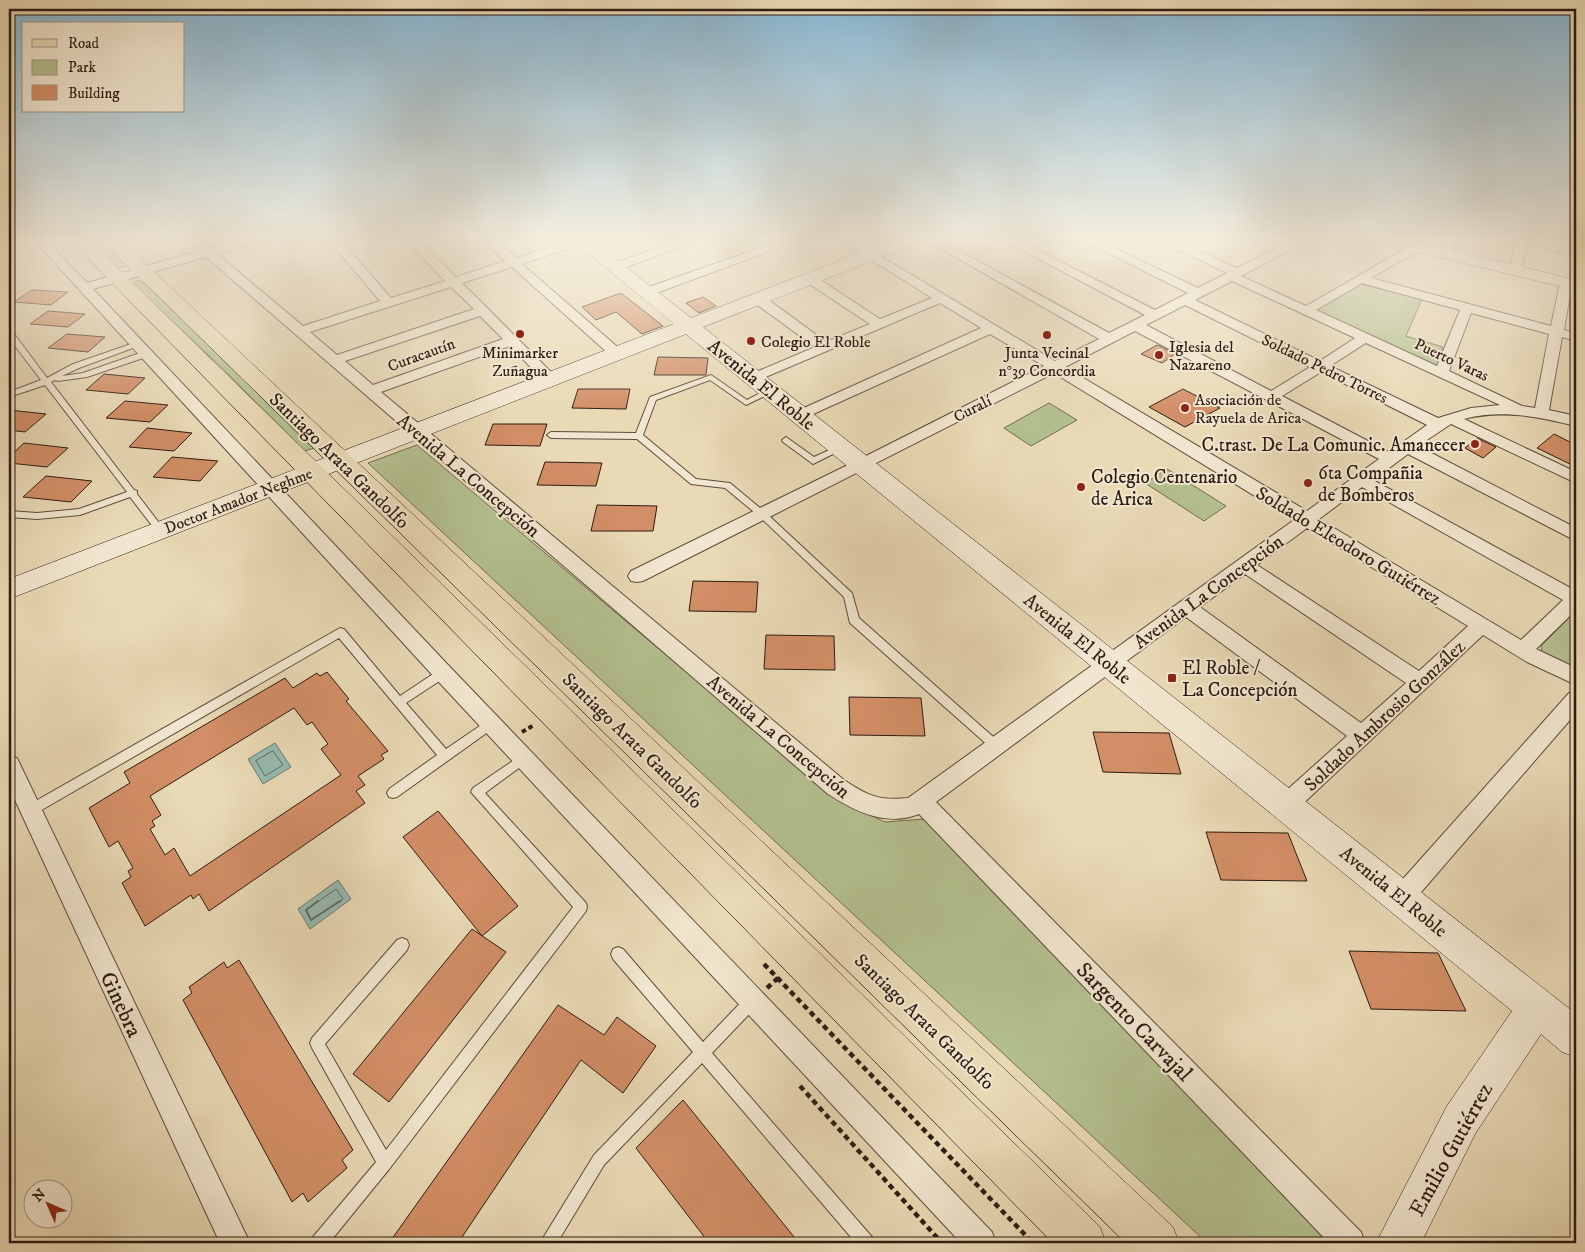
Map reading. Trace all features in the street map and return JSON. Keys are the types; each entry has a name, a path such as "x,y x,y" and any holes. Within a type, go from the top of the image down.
{"main road":[{"name":"Santiago Arata Gandolfo","path":"149,296 310,472 1084,1243"},
{"name":"Santiago Arata Gandolfo","path":"154,296 341,460 1157,1243"}],"street":[{"path":"91,296 443,674 980,1243"},
{"name":"Avenida La Concepción","path":"260,296 836,787 864,804 886,811 912,807 1444,421 1490,410 1541,413 1576,421"},
{"path":"382,296 388,303"},
{"path":"300,331 409,296"},
{"path":"468,296 548,378"},
{"path":"553,296 616,353"},
{"name":"Avenida El Roble","path":"652,296 1576,1038"},
{"name":"Doctor Amador Neghme","path":"9,589 761,296"},
{"path":"837,296 880,325"},
{"name":"Soldado Eleodoro Gutiérrez","path":"939,296 1522,650 1544,663 1576,677"},
{"path":"1034,296 1109,338"},
{"path":"1116,296 1154,316"},
{"name":"Curalí","path":"638,576 862,465 1190,296"},
{"name":"Soldado Pedro Torres","path":"1192,296 1320,366 1576,478"},
{"name":"Puerto Varas","path":"1277,296 1523,411"},
{"path":"1306,311 1331,296"},
{"path":"1427,296 1576,337"},
{"path":"1541,413 1556,331 1567,296"},
{"path":"757,298 825,348"},
{"path":"762,385 825,348 942,298"},
{"path":"1441,373 1467,307"},
{"path":"335,360 482,311"},
{"path":"1135,325 1390,459"},
{"path":"800,415 992,328"},
{"path":"1271,397 1365,338"},
{"name":"Curacautín","path":"370,391 511,341"},
{"path":"1407,447 1576,535"},
{"path":"1361,480 1576,599 1522,650"},
{"path":"1244,565 1420,682"},
{"path":"1186,607 1362,735"},
{"name":"Soldado Ambrosio González","path":"1286,805 1482,625"},
{"path":"1402,897 1576,699"},
{"name":"Ginebra","path":"9,765 29,811 235,1243"},
{"name":"Sargento Carvajal","path":"920,800 1350,1243"},
{"name":"Emilio Gutiérrez","path":"1398,1243 1461,1120 1538,1006"}],"lane":[{"path":"9,333 134,493 160,530"},
{"path":"9,348 18,344"},
{"path":"47,381 84,375 141,350"},
{"path":"9,395 47,381 76,366 141,350"},
{"path":"639,436 653,399 711,377 746,403 762,385"},
{"path":"551,435 639,436 694,482 727,485 849,596 854,620 995,745"},
{"path":"786,440 813,461 841,448"},
{"path":"9,514 37,516 80,512 134,493"},
{"path":"29,811 340,632 445,756"},
{"path":"399,702 443,674"},
{"path":"393,793 491,724"},
{"path":"319,1243 385,1163 580,907 477,792 524,758"},
{"path":"385,1163 317,1043 402,945"},
{"path":"618,954 866,1243"},
{"path":"548,1243 599,1160 752,1001"}],"green space":[{"path":"146,296 158,296 185,320 315,448 304,451 224,370"},
{"path":"1338,296 1411,296 1422,299 1406,336 1443,347 1437,366 1313,311"},
{"path":"1049,403 1077,420 1031,446 1004,428"},
{"path":"417,445 838,800 885,822 924,819 933,823 1340,1243 1207,1243 368,463"},
{"path":"1167,469 1226,506 1204,521 1145,483"},
{"path":"1576,611 1576,669 1542,654 1541,646"}],"water":[{"path":"275,743 291,767 263,784 248,759"},
{"path":"338,880 351,899 310,929 298,909"}],"building":[{"path":"22,296 62,296 51,305 14,302"},
{"path":"611,296 625,296 663,326 642,334 616,312 596,320 582,307"},
{"path":"703,297 716,306 699,313 686,303"},
{"path":"48,311 85,314 68,327 30,324"},
{"path":"67,334 105,337 88,352 48,348"},
{"name":"Iglesia del Nazareno","path":"1157,345 1175,354 1162,363 1141,354"},
{"path":"658,357 708,358 706,375 654,375"},
{"path":"104,374 145,378 128,394 86,390"},
{"path":"578,389 630,389 626,409 572,408"},
{"name":"Asociación de Rayuela de Arica","path":"1183,389 1220,408 1185,427 1149,407"},
{"path":"125,401 168,405 150,422 106,418"},
{"path":"9,410 46,414 25,432 9,430"},
{"path":"493,424 547,424 540,446 485,445"},
{"path":"147,428 192,433 174,451 129,447"},
{"path":"1554,434 1576,445 1576,467 1537,448"},
{"name":"C.trast. De La Comunic. Amanecer","path":"1477,438 1496,447 1483,458 1465,448"},
{"path":"24,443 68,448 47,467 9,463 9,457"},
{"path":"172,457 218,461 200,481 153,477"},
{"path":"545,462 602,463 596,486 537,485"},
{"path":"46,476 92,481 71,502 23,497"},
{"path":"597,505 657,506 653,531 591,531"},
{"path":"693,581 758,582 756,612 689,611"},
{"path":"766,635 834,636 835,670 764,669"},
{"path":"327,672 349,699 346,701 388,751 381,755 384,759 358,776 365,785 356,791 365,803 209,911 199,894 193,899 191,895 145,926 122,883 131,877 128,871 133,868 118,841 109,847 89,808 130,783 124,772 285,678 293,688 317,673 320,676","holes":["294,708 307,725 312,722 328,744 321,749 341,775 190,876 174,848 165,855 150,829 155,826 152,821 161,815 150,796"]},
{"path":"849,697 921,698 925,736 850,735"},
{"path":"1093,732 1169,733 1181,774 1103,772"},
{"path":"438,811 518,906 482,936 403,837"},
{"path":"1206,832 1288,833 1307,881 1221,880"},
{"path":"472,929 506,952 389,1102 353,1074"},
{"path":"1349,951 1438,953 1466,1011 1371,1009"},
{"path":"239,960 353,1150 342,1160 347,1168 308,1202 303,1193 292,1202 183,1000 192,993 189,987 224,962 227,968"},
{"path":"558,1005 604,1035 617,1017 656,1046 623,1093 581,1060 458,1243 389,1243"},
{"path":"683,1100 799,1243 709,1243 636,1148"}],"place":[{"name":"Minimarker Zuñagua","path":"520,334"},
{"name":"Junta Vecinal n°39 Concordia","path":"1047,335"},
{"name":"Colegio El Roble","path":"751,341"},
{"name":"Iglesia del Nazareno","path":"1159,355"},
{"name":"Asociación de Rayuela de Arica","path":"1185,408"},
{"name":"C.trast. De La Comunic. Amanecer","path":"1475,444"},
{"name":"6ta Compañia de Bomberos","path":"1308,483"},
{"name":"Colegio Centenario de Arica","path":"1081,487"},
{"name":"El Roble / La Concepción","path":"1172,678"}]}
